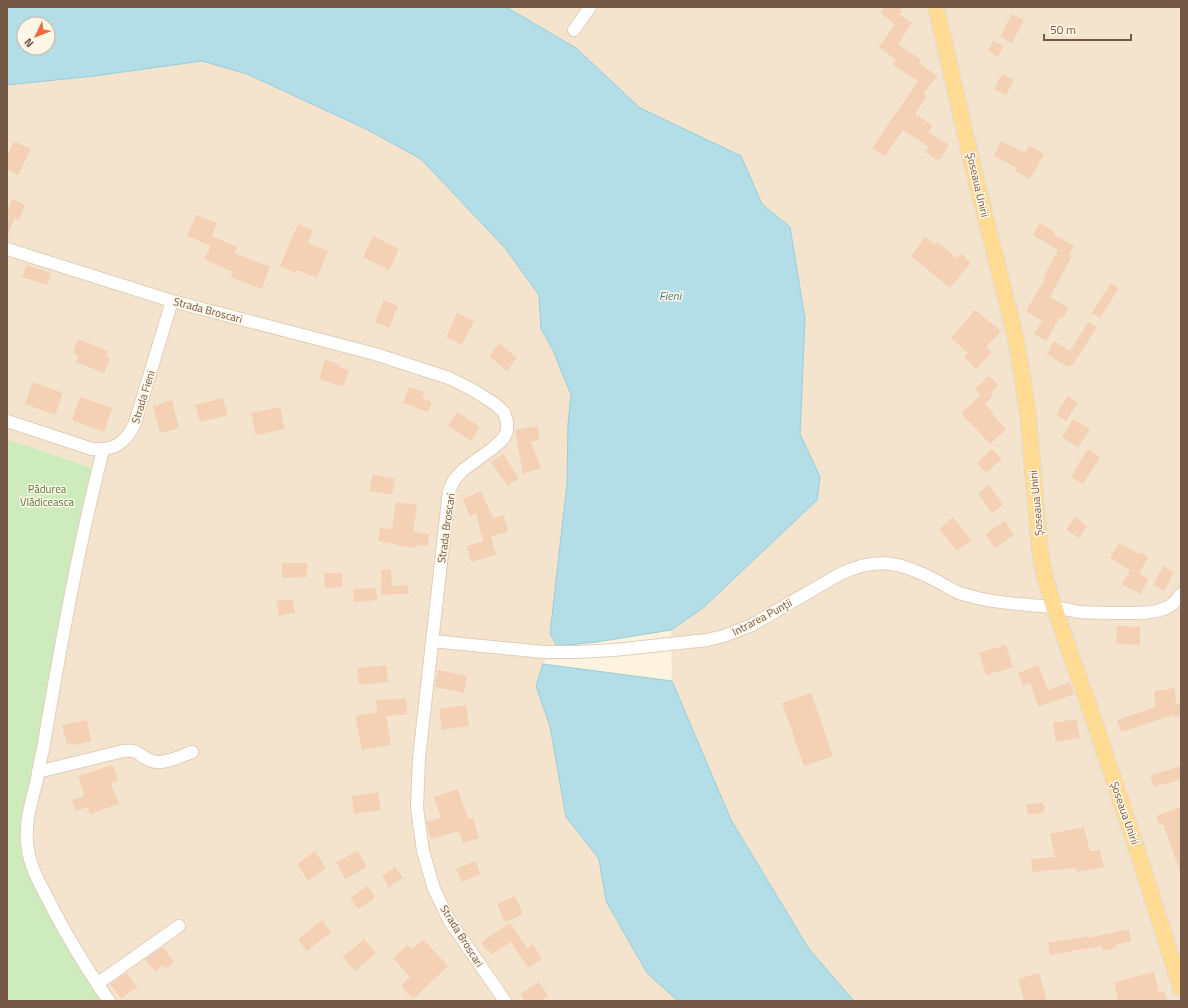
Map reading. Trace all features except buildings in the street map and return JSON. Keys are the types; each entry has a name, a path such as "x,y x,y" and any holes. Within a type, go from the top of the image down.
{"main road":[{"name":"Șoseaua Unirii","path":"936,7 975,176 1015,335 1028,415 1040,551 1045,578 1139,855 1181,988"}],"street":[{"path":"574,30 590,7"},
{"name":"Strada Broscari","path":"7,249 172,301 375,354 449,378 473,390 495,404 504,412 507,422 507,431 502,439 493,448 463,470 454,480 449,491 419,758 417,808 423,851 434,889 449,920 505,1001"},
{"name":"Strada Fieni","path":"103,450 112,448 120,443 131,432 172,301"},
{"path":"7,421 92,449 103,450 90,501 80,550 26,836 32,865 39,882 86,968 109,1001"},
{"name":"Intrarea Punții","path":"432,641 528,651 576,652 614,650 707,640 724,636 752,625 852,568 864,564 876,563 891,563 905,566 958,593 995,601 1054,607 1078,612 1151,612 1171,606 1181,594"},
{"path":"38,772 123,751 137,751 147,759 159,762 192,752"},
{"path":"97,984 179,926"}],"shaded area":[{"path":"506,7 1181,7 1181,1001 854,1001 809,949 731,820 672,681 671,630 703,608 817,500 820,477 800,434 805,319 790,227 762,204 741,156 640,108 576,48"},
{"path":"202,61 247,74 366,129 421,159 505,248 539,295 541,329 553,350 571,395 568,424 567,484 557,646 543,664 536,686 550,726 566,817 599,859 606,901 647,973 678,1001 104,1001 52,921 31,874 24,852 92,468 7,439 7,85 94,76"}],"green space":[{"name":"Pădurea Vlădiceasca","path":"7,439 92,468 23,833 31,874 52,921 104,1001 7,1001"}],"water":[{"name":"Fieni","path":"7,7 506,7 576,48 640,108 741,156 762,204 790,227 805,319 800,434 820,477 817,500 703,608 671,630 597,642 557,646 550,634 567,484 568,424 571,395 553,350 541,329 539,295 505,248 421,159 366,129 247,74 202,61 94,76 7,85"},
{"path":"543,664 672,681 731,820 809,949 854,1001 678,1001 647,973 606,901 599,859 566,817 550,726 536,686"}]}
